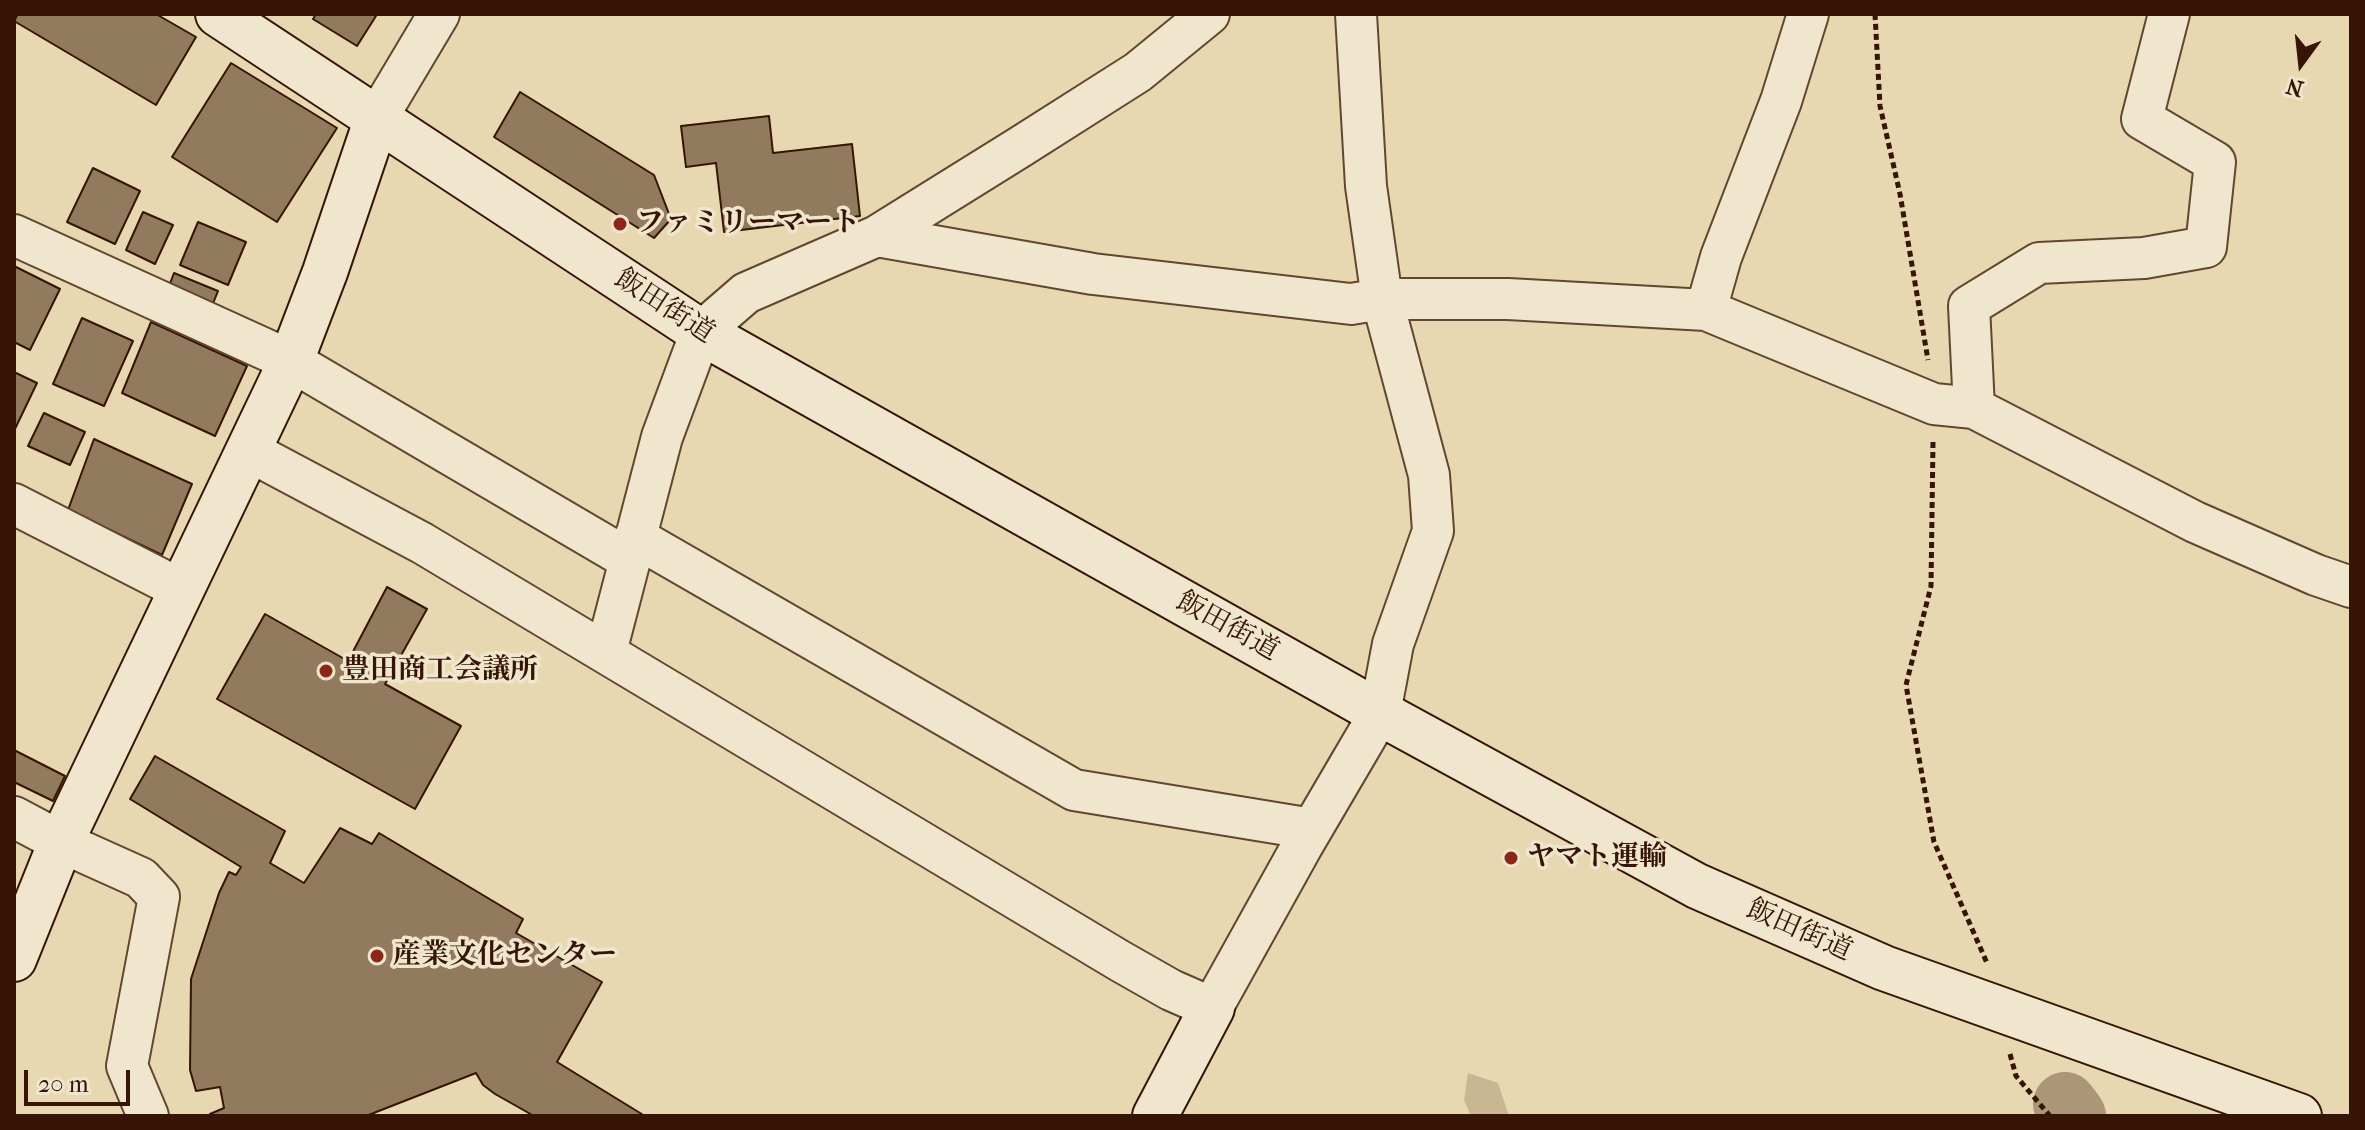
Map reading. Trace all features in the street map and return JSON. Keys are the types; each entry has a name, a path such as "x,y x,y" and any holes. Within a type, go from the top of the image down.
{"main road":[{"name":"飯田街道","path":"218,14 701,332 1380,713 1697,886 1884,968 2299,1116"},
{"path":"14,959 61,842 291,361 377,118"},
{"path":"1155,1116 1212,1008"}],"street":[{"path":"377,118 439,14"},
{"path":"606,652 662,437 701,332 746,293 877,236 1138,72 1209,14"},
{"path":"249,451 422,543 1133,968 1171,990 1212,1008 1380,713 1393,644 1433,531 1429,475 1382,299 1366,186 1356,14"},
{"path":"1706,310 1721,257 1781,101 1808,14"},
{"path":"1974,408 1969,306 2039,263 2144,258 2206,247 2215,162 2142,119 2169,14"},
{"path":"14,235 291,361 1074,790 1312,829"},
{"path":"877,236 1093,274 1351,304 1382,299 1508,299 1706,310 1934,404 1974,408 2195,522 2351,587"},
{"path":"14,504 182,590"},
{"path":"14,817 141,878 159,897 127,1066 148,1116"}],"path":[{"path":"1875,14 1880,106 1900,194 1934,404 1931,586 1906,685 1934,842 1989,966"},
{"path":"2007,1044 2016,1076 2050,1116"}],"shaded area":[{"path":"1468,1073 1498,1083 1509,1116 1471,1116 1464,1100"}],"building":[{"path":"18,14 156,14 196,37 156,105 14,21"},
{"path":"316,14 376,16 357,46 313,19"},
{"path":"231,63 337,128 277,222 172,157"},
{"path":"520,92 654,175 671,219 654,238 494,137"},
{"path":"769,116 773,153 852,144 860,216 724,232 716,163 686,167 681,126"},
{"path":"93,168 140,191 115,244 67,222"},
{"path":"143,212 173,225 155,264 126,250"},
{"path":"198,222 246,242 228,285 180,265"},
{"path":"14,266 60,289 30,350 14,342"},
{"path":"174,273 218,291 210,311 166,294"},
{"path":"82,318 133,341 104,406 53,384"},
{"path":"151,322 247,366 215,436 122,393"},
{"path":"14,372 37,383 14,431"},
{"path":"44,413 85,432 70,465 28,446"},
{"path":"94,439 192,484 162,555 68,510"},
{"path":"387,587 427,609 385,684 461,726 415,809 217,699 265,614 348,661"},
{"path":"14,750 65,776 53,801 14,782"},
{"name":"産業文化センター","path":"155,756 285,831 270,863 304,883 340,828 372,844 379,833 523,919 516,933 602,982 557,1062 645,1116 534,1116 495,1094 483,1085 476,1073 366,1116 211,1116 224,1108 220,1087 196,1091 190,1070 191,979 219,893 229,872 236,875 241,867 130,799"}],"waterway":[{"path":"2065,1104 2074,1116"}],"place":[{"name":"ファミリーマート","path":"620,224"},
{"name":"豊田商工会議所","path":"326,671"},
{"name":"ヤマト運輸","path":"1511,858"},
{"name":"産業文化センター","path":"377,956"}]}
